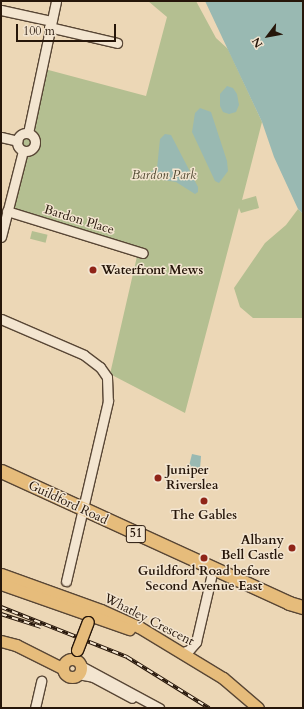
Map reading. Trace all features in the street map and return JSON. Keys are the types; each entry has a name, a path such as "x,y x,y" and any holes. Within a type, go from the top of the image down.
{"highway":[{"name":"Guildford Road","path":"1,471 213,569 289,603 303,607"},
{"name":"Guildford Road","path":"289,603 303,614"}],"main road":[{"name":"Whatley Crescent","path":"1,574 95,616 133,631 187,657 223,678 232,688 258,708"},
{"name":"Whatley Crescent","path":"1,584 95,616"},
{"path":"1,641 16,645 27,645 52,658 75,662 95,616"}],"street":[{"path":"28,133 56,1"},
{"path":"1,10 117,43"},
{"path":"23,151 18,146 18,141 22,134 28,133"},
{"path":"23,151 31,150 35,143 32,136 28,133"},
{"path":"1,137 18,141"},
{"path":"1,237 23,151"},
{"name":"Bardon Place","path":"7,211 143,253"},
{"path":"1,319 84,355 100,367 107,377 108,401 66,581"},
{"path":"187,657 196,642 213,569"},
{"path":"75,662 93,677 149,708"},
{"path":"75,662 159,708"},
{"path":"35,708 41,681"}],"green space":[{"name":"Bardon Park","path":"148,1 196,1 216,38 228,49 262,122 242,200 256,196 259,208 241,213 239,208 185,413 110,374 138,252 7,209 41,68 146,96 167,17"},
{"path":"298,209 303,214 303,318 253,318 240,307 234,288 265,243 286,225"},
{"path":"32,231 48,235 46,243 30,239"}],"water":[{"path":"205,1 303,1 303,214 298,209 274,157 262,122"},
{"path":"227,86 233,88 237,94 239,105 236,112 229,114 223,112 220,106 220,94"},
{"path":"200,108 211,112 227,161 228,171 219,183 215,181 192,132 195,113"},
{"path":"165,134 171,135 198,187 198,192 195,194 176,182 150,178 147,174 157,168 160,139"},
{"path":"192,454 201,456 200,469 189,466"}],"railway":[{"path":"1,607 127,657 209,708"},
{"path":"1,614 41,627"}],"place":[{"name":"Waterfront Mews","path":"93,270"},
{"name":"Juniper Riverslea","path":"158,478"},
{"name":"The Gables","path":"204,501"},
{"name":"Albany Bell Castle","path":"292,548"},
{"name":"Guildford Road before Second Avenue East","path":"204,558"}]}
